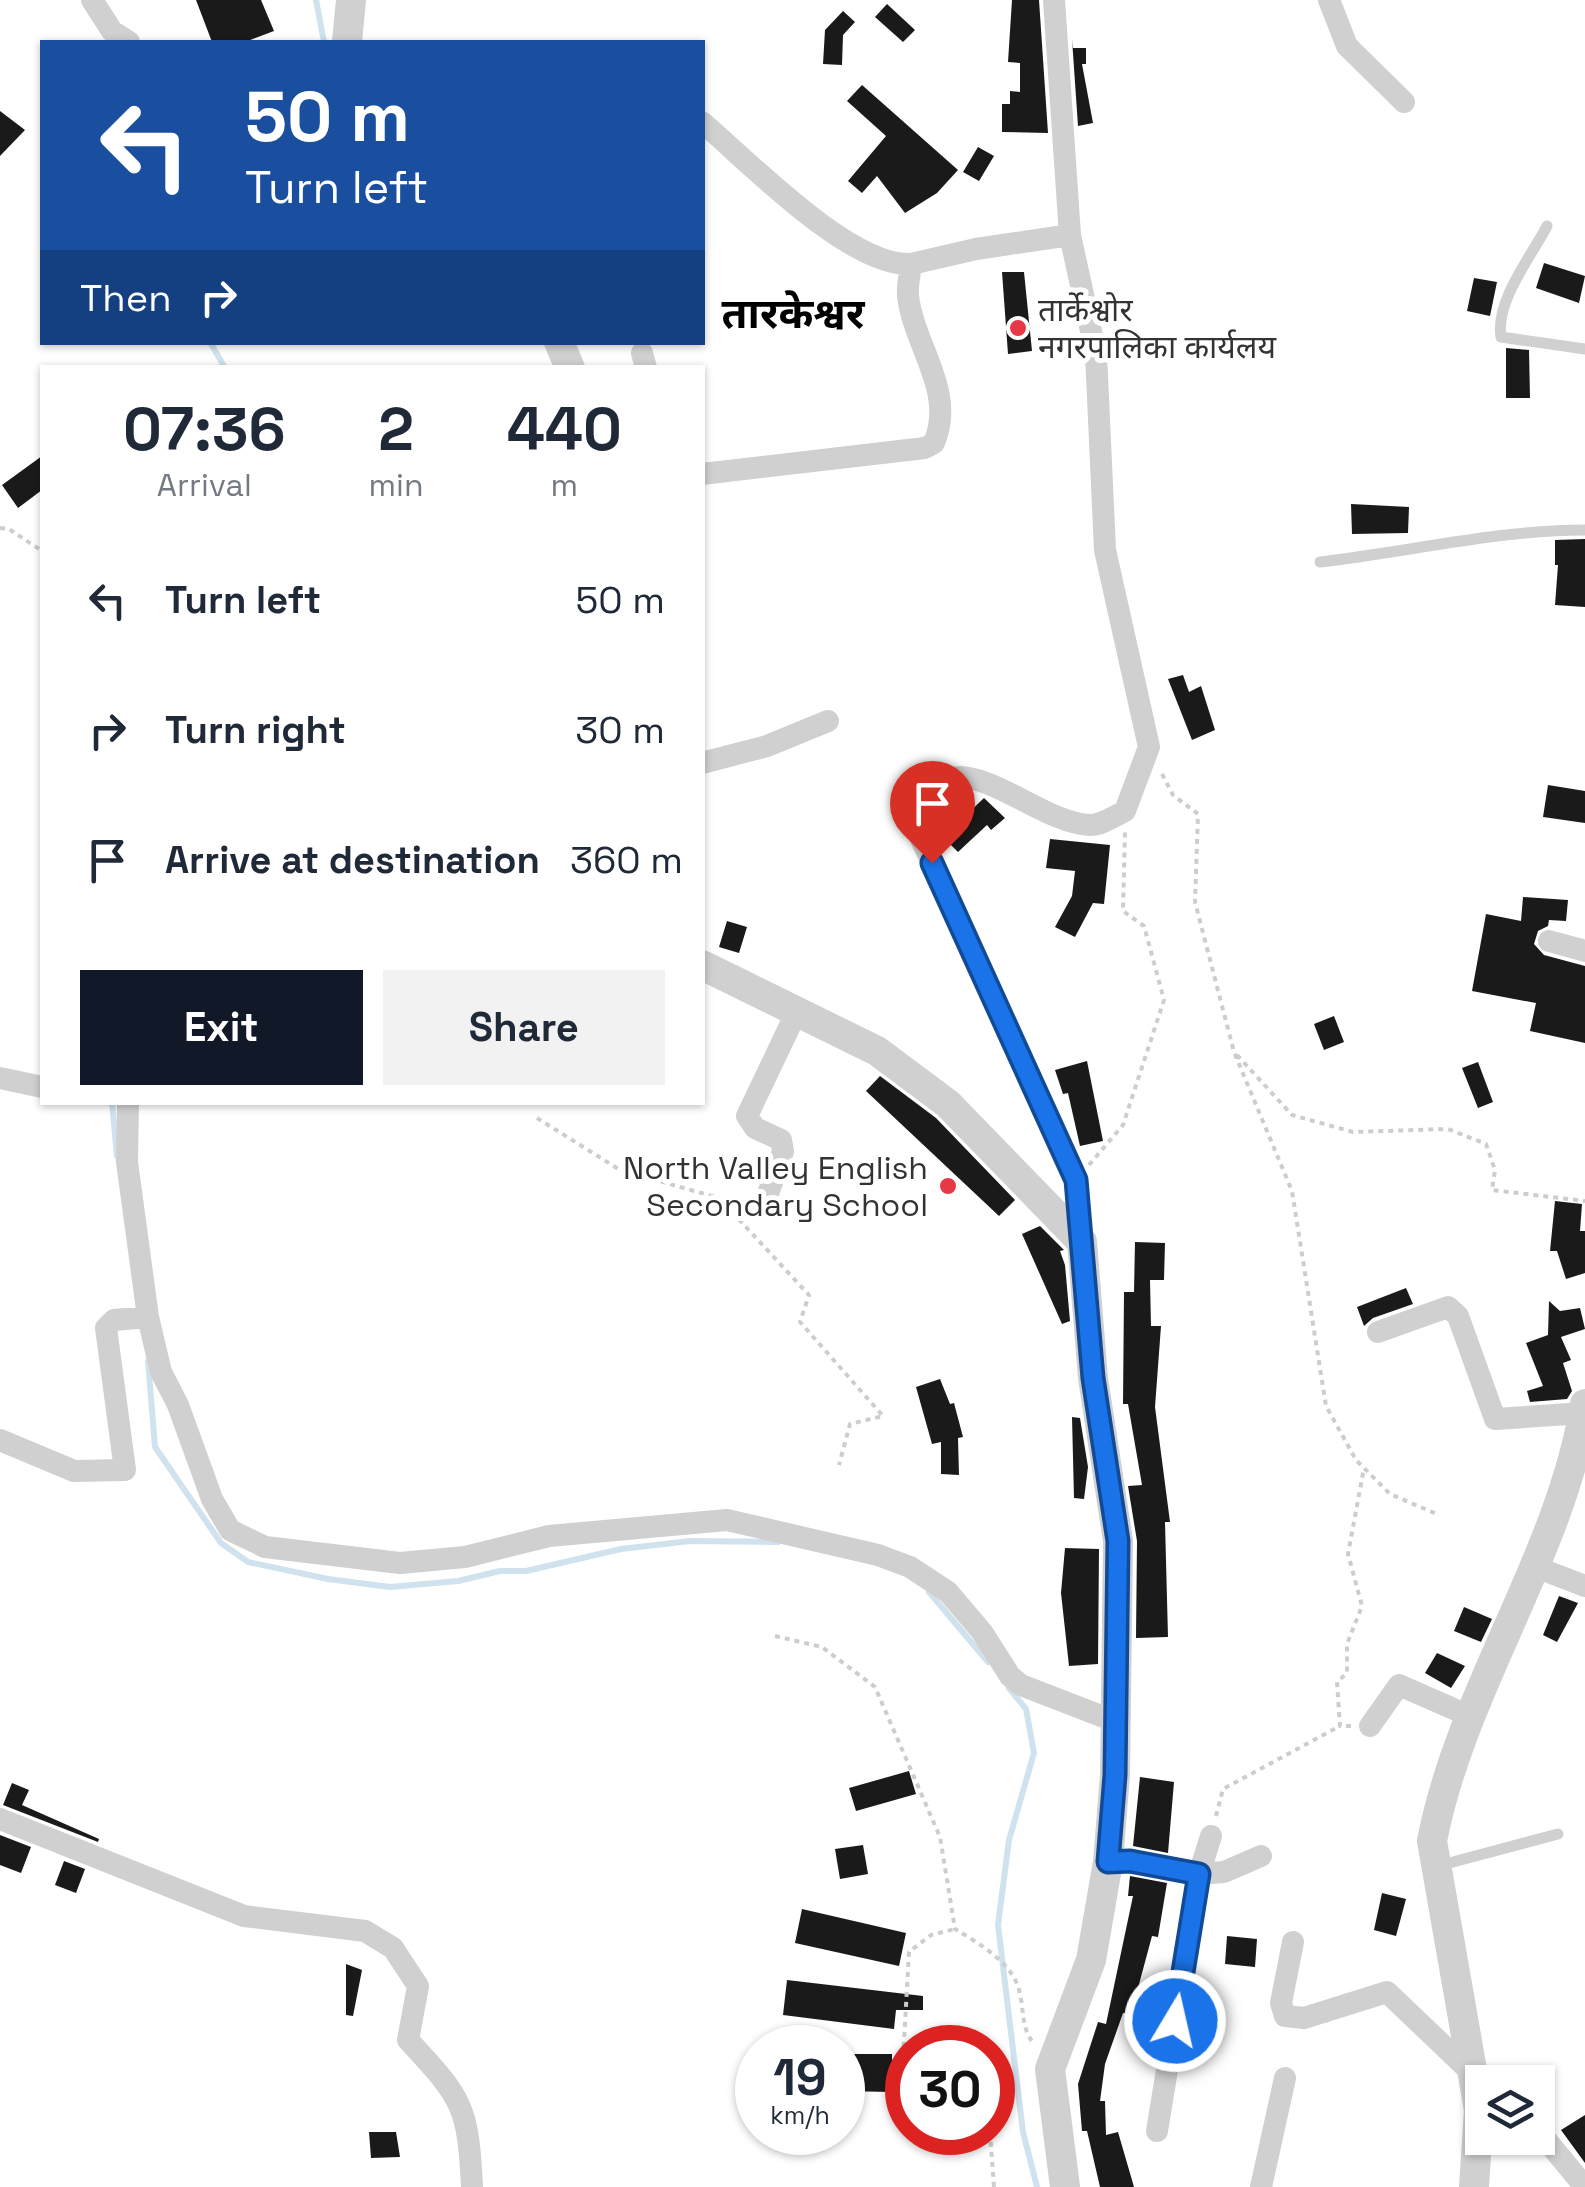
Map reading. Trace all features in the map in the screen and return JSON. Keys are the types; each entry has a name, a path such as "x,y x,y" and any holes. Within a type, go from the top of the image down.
{"street":[{"path":"92,0 112,30 126,40"},
{"path":"347,40 351,0"},
{"path":"1054,0 1070,235 1096,354 1105,550 1149,747 1125,811 1094,826 1067,821 968,775 941,781 922,804 917,830 1076,1180 1093,1378 1118,1541 1115,1775 1108,1862 1092,1960 1050,2069 1065,2187"},
{"path":"1329,0 1347,46 1404,102"},
{"path":"705,125 821,225 865,255 894,264 1070,235"},
{"path":"705,474 925,448 934,443 942,426 938,382 908,294 911,264"},
{"path":"705,761 766,746 828,721"},
{"path":"1550,940 1585,951"},
{"path":"705,966 877,1051 948,1104 1082,1242"},
{"path":"763,1208 783,1151 780,1140 755,1128 748,1116 751,1102 797,1012"},
{"path":"0,1078 40,1087"},
{"path":"128,1105 127,1162 148,1317 161,1372 178,1404 212,1499 230,1530 247,1541 297,1553 400,1563 464,1556 549,1536 726,1520 878,1555 910,1567 948,1592 982,1632 1010,1676 1037,1692 1114,1721"},
{"path":"1378,1332 1448,1308 1458,1316 1495,1419 1584,1409 1576,1450 1533,1566 1483,1679 1437,1814 1432,1841 1471,2065"},
{"path":"0,1440 82,1472 126,1470 106,1336 108,1323 114,1320 148,1317"},
{"path":"1533,1566 1585,1586"},
{"path":"1370,1726 1399,1685 1472,1717"},
{"path":"0,1819 244,1916 366,1931 394,1948 418,1986 408,2040 453,2088 469,2128 472,2187"},
{"path":"1157,2131 1199,1874 1211,1836"},
{"path":"1108,1862 1130,1861 1199,1874 1224,1872 1261,1856"},
{"path":"1293,1942 1282,2003 1285,2016 1304,2018 1387,1992 1465,2066"},
{"path":"1261,2187 1285,2078"},
{"path":"1555,2151 1585,2187"},
{"path":"1474,2187 1476,2155"}],"lane":[{"path":"1547,226 1511,292 1499,326 1500,337 1585,349"},
{"path":"1320,562 1532,530 1585,530"},
{"path":"1434,1867 1558,1834"}],"path":[{"path":"0,528 9,528 40,551"},
{"path":"1149,747 1172,795 1198,814 1195,902 1234,1052 1292,1191 1326,1406 1364,1468 1390,1494 1439,1515"},
{"path":"1076,1180 1123,1125 1164,1000 1144,926 1123,911 1125,811"},
{"path":"1234,1052 1292,1115 1353,1132 1448,1130 1486,1144 1495,1170 1492,1190 1585,1201"},
{"path":"537,1118 620,1170 719,1198 809,1295 800,1322 882,1416 850,1424 839,1465"},
{"path":"1340,1726 1337,1682 1347,1673 1346,1644 1362,1606 1348,1554 1364,1468"},
{"path":"775,1636 822,1647 875,1687 940,1836 955,1929"},
{"path":"1211,1836 1224,1790 1340,1726 1370,1726"},
{"path":"905,2025 910,1952 931,1935 955,1929 987,1948 1019,1988 1022,2029 1050,2069"},
{"path":"992,2155 994,2187"}],"building":[{"path":"196,0 261,0 274,31 250,40 211,40"},
{"path":"1012,0 1039,0 1048,133 1002,132 1002,104 1010,104 1010,91 1020,92 1020,63 1008,62"},
{"path":"887,4 915,30 903,42 875,17"},
{"path":"843,11 855,22 843,35 842,65 823,64 825,30"},
{"path":"1072,39 1073,48 1086,48 1086,64 1082,64 1093,123 1078,126"},
{"path":"862,85 958,170 937,193 905,213 877,176 862,193 848,181 886,136 847,101"},
{"path":"0,111 25,130 0,156"},
{"path":"978,147 994,156 979,181 963,172"},
{"path":"1544,263 1585,276 1579,303 1536,288"},
{"path":"1002,272 1024,272 1032,351 1008,354"},
{"path":"1474,278 1497,282 1490,316 1467,311"},
{"path":"1506,348 1529,350 1530,398 1506,398"},
{"path":"40,457 40,492 18,508 2,485"},
{"path":"1351,504 1409,507 1408,533 1352,534"},
{"path":"1585,539 1585,607 1555,605 1555,540"},
{"path":"1183,675 1189,692 1201,686 1215,730 1192,740 1168,679"},
{"path":"1548,785 1585,791 1585,823 1543,817"},
{"path":"984,798 1005,818 991,830 987,825 958,852 943,837"},
{"path":"1050,839 1110,845 1104,904 1093,903 1075,937 1055,927 1072,896 1075,871 1046,868"},
{"path":"1523,897 1568,900 1566,921 1549,920 1548,926 1538,931 1534,944 1544,955 1585,966 1585,1043 1530,1031 1536,1003 1472,991 1486,914 1521,921"},
{"path":"727,921 747,927 739,953 719,947"},
{"path":"1334,1016 1344,1042 1324,1050 1314,1024"},
{"path":"1087,1061 1103,1141 1080,1146 1068,1093 1063,1094 1055,1070"},
{"path":"1478,1062 1493,1102 1478,1108 1462,1068"},
{"path":"880,1076 936,1118 1015,1200 999,1216 866,1091"},
{"path":"1555,1201 1582,1204 1580,1231 1585,1231 1585,1273 1566,1279 1557,1251 1550,1251"},
{"path":"1040,1226 1064,1250 1060,1251 1070,1321 1062,1324 1022,1234"},
{"path":"1135,1242 1165,1243 1164,1280 1150,1280 1151,1326 1161,1326 1155,1407 1170,1522 1165,1522 1168,1637 1136,1638 1137,1541 1128,1486 1142,1485 1128,1404 1123,1404 1124,1292 1134,1292"},
{"path":"1406,1288 1413,1304 1373,1318 1364,1326 1357,1307"},
{"path":"1549,1301 1560,1311 1580,1308 1585,1329 1561,1337 1571,1360 1563,1363 1572,1391 1567,1399 1530,1402 1527,1391 1543,1386 1526,1343 1548,1335"},
{"path":"940,1379 950,1404 954,1403 963,1437 958,1438 959,1475 941,1474 941,1442 932,1444 916,1387"},
{"path":"1072,1417 1080,1418 1088,1467 1084,1499 1074,1498"},
{"path":"1065,1548 1099,1549 1098,1664 1069,1666 1061,1593"},
{"path":"1559,1596 1578,1603 1557,1642 1543,1635"},
{"path":"1464,1607 1492,1619 1481,1642 1454,1631"},
{"path":"1437,1653 1465,1666 1451,1688 1425,1673"},
{"path":"909,1771 916,1794 856,1811 849,1788"},
{"path":"1140,1777 1174,1782 1168,1853 1133,1846"},
{"path":"12,1783 29,1790 22,1805 99,1839 98,1842 3,1805"},
{"path":"0,1835 31,1847 21,1873 0,1865"},
{"path":"863,1845 868,1874 840,1879 835,1849"},
{"path":"64,1861 85,1869 76,1893 55,1885"},
{"path":"1130,1876 1167,1883 1158,1937 1152,1936 1131,2014 1123,2013 1105,2064 1100,2101 1105,2101 1106,2135 1118,2132 1134,2187 1100,2187 1087,2131 1082,2131 1078,2084 1098,2022 1106,2024 1133,1896 1128,1896"},
{"path":"1382,1893 1406,1899 1396,1936 1374,1930"},
{"path":"802,1909 906,1933 899,1966 795,1943"},
{"path":"1227,1936 1257,1939 1255,1967 1225,1964"},
{"path":"346,1964 362,1970 353,2016 346,2015"},
{"path":"787,1980 923,1996 923,2010 896,2010 894,2025 885,2028 783,2015"},
{"path":"865,2054 885,2054 885,2092 865,2091"},
{"path":"1585,2115 1585,2163 1561,2130"},
{"path":"369,2132 396,2132 400,2157 371,2158"}],"waterway":[{"path":"316,0 324,40"},
{"path":"212,345 223,365"},
{"path":"112,1105 117,1156"},
{"path":"148,1361 155,1447 221,1543 248,1562 390,1587 458,1581 500,1571 526,1571 621,1549 690,1541 778,1542"},
{"path":"929,1592 988,1662"},
{"path":"1009,1688 1026,1709 1034,1753 1009,1840 998,1925 1023,2132 1037,2187"}],"place":[{"name":"तार्केश्वोर नगरपालिका कार्यलय","path":"1018,328"},
{"name":"North Valley English Secondary School","path":"948,1186"}],"district":[{"name":"तारकेश्वर","path":"793,313"}],"route":[{"path":"932,863 1076,1180 1093,1378 1118,1541 1115,1775 1108,1862 1130,1861 1199,1874 1175,2021"}]}
